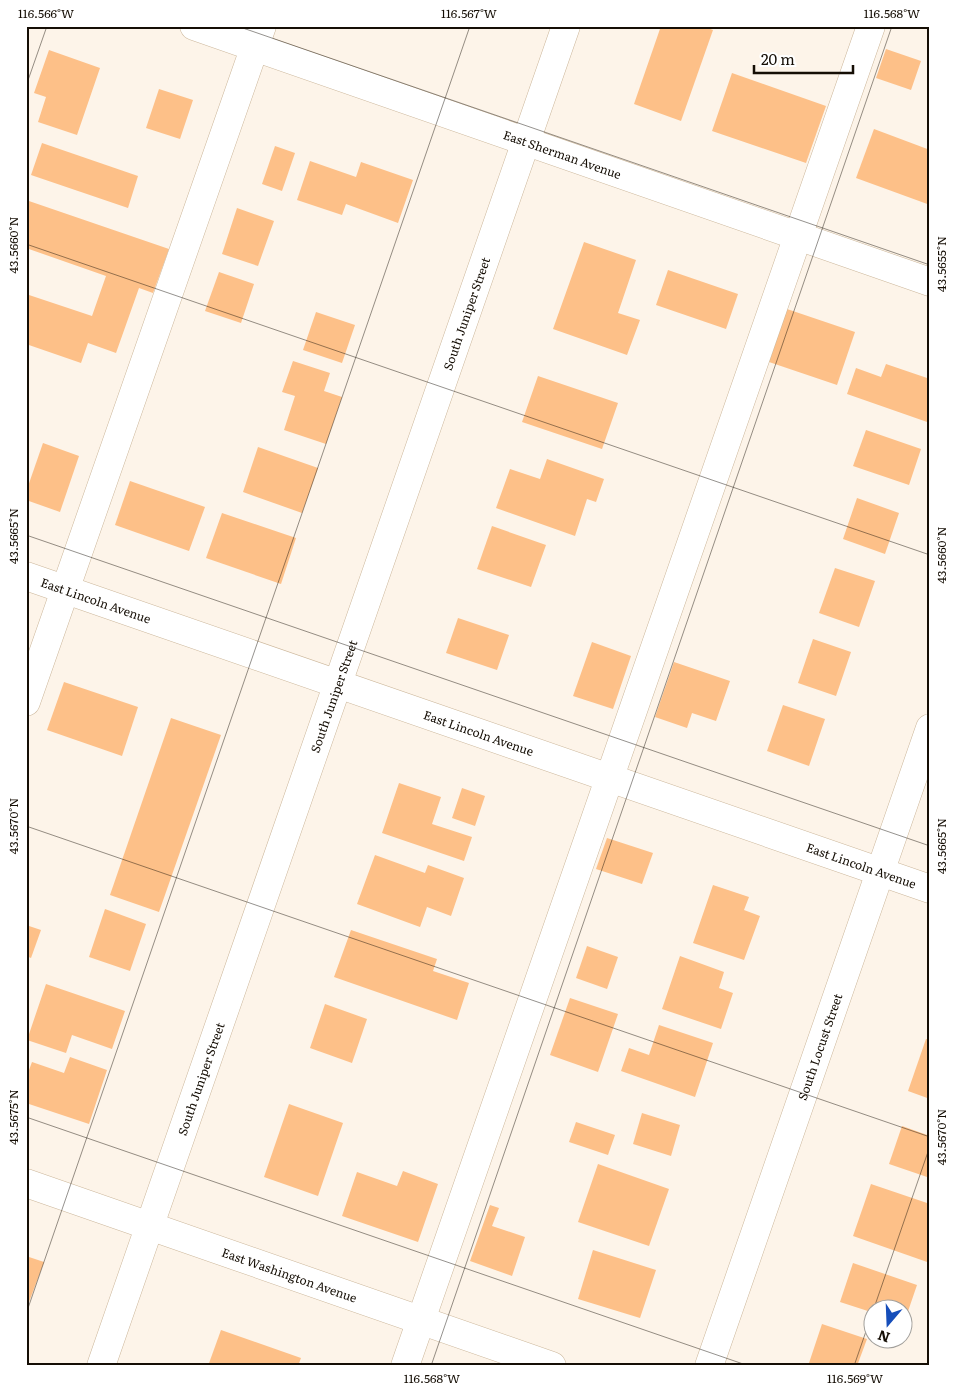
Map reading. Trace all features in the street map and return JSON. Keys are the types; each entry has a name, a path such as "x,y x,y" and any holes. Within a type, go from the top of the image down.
{"street":[{"name":"East Sherman Avenue","path":"194,26 258,37 526,142 930,282"},
{"name":"South Juniper Street","path":"101,1366 566,26"},
{"path":"405,1366 871,26"},
{"path":"26,702 258,37"},
{"name":"East Lincoln Avenue","path":"26,576 930,889"},
{"name":"South Locust Street","path":"709,1366 930,728"},
{"name":"East Washington Avenue","path":"26,1182 552,1366"}],"building":[{"path":"661,26 702,26 713,30 681,121 634,104"},
{"path":"886,49 921,61 911,90 876,78"},
{"path":"49,50 100,68 77,135 38,122 46,97 34,93"},
{"path":"732,73 826,106 806,163 712,131"},
{"path":"159,89 193,100 180,139 146,128"},
{"path":"874,129 930,150 930,205 856,178"},
{"path":"42,143 138,176 128,208 31,175"},
{"path":"275,146 295,153 282,191 262,184"},
{"path":"310,161 356,177 361,162 413,180 398,223 346,204 342,215 297,200"},
{"path":"26,200 169,249 153,293 139,288 116,353 88,343 81,363 26,344 26,294 92,316 106,276 26,248"},
{"path":"237,208 274,221 258,266 222,254"},
{"path":"584,242 636,260 618,313 640,320 627,355 553,329"},
{"path":"668,270 738,294 726,329 656,305"},
{"path":"219,272 254,284 241,323 205,311"},
{"path":"787,309 855,332 837,385 769,362"},
{"path":"316,312 355,325 342,363 303,350"},
{"path":"293,361 330,373 324,391 342,397 326,444 284,430 295,396 282,392"},
{"path":"886,364 930,379 930,423 847,394 856,368 881,377"},
{"path":"538,376 618,403 602,449 522,422"},
{"path":"866,430 921,449 909,485 853,466"},
{"path":"43,443 79,456 60,512 26,500 26,492"},
{"path":"258,447 318,468 302,513 243,492"},
{"path":"547,459 604,479 596,502 587,499 575,536 496,508 510,469 540,479"},
{"path":"130,481 205,507 189,551 115,525"},
{"path":"857,498 899,513 885,554 843,539"},
{"path":"222,513 296,538 281,584 206,558"},
{"path":"492,526 546,545 531,587 477,569"},
{"path":"835,568 875,581 859,627 819,613"},
{"path":"458,618 509,635 497,670 446,653"},
{"path":"813,639 851,652 836,696 798,683"},
{"path":"592,642 631,656 613,709 573,696"},
{"path":"674,662 730,681 716,721 692,713 687,728 655,717"},
{"path":"64,682 138,707 122,756 47,730"},
{"path":"783,705 825,719 809,766 767,751"},
{"path":"171,718 221,735 159,912 110,895"},
{"path":"399,783 441,797 432,824 472,837 464,861 382,833"},
{"path":"462,788 485,796 475,826 452,818"},
{"path":"607,838 653,853 642,884 596,869"},
{"path":"375,855 425,873 428,865 464,878 451,916 427,907 420,927 357,904"},
{"path":"713,885 749,897 744,910 760,916 744,960 693,943"},
{"path":"105,909 146,924 130,971 89,957"},
{"path":"26,925 41,930 31,958 26,956"},
{"path":"351,930 437,959 433,971 469,983 457,1020 334,977"},
{"path":"587,946 618,957 607,989 576,978"},
{"path":"680,956 724,972 719,988 733,993 721,1029 662,1009"},
{"path":"46,984 125,1011 112,1049 72,1035 66,1053 27,1040"},
{"path":"570,998 618,1014 598,1072 550,1055"},
{"path":"325,1004 367,1019 352,1063 310,1048"},
{"path":"659,1025 713,1043 695,1097 621,1071 629,1048 649,1055"},
{"path":"926,1039 930,1040 930,1099 908,1091"},
{"path":"70,1057 107,1070 89,1124 26,1103 26,1078 32,1062 64,1073"},
{"path":"289,1104 343,1123 318,1196 264,1177"},
{"path":"642,1113 680,1125 671,1156 633,1144"},
{"path":"576,1122 615,1135 608,1155 569,1142"},
{"path":"902,1126 930,1136 930,1178 889,1164"},
{"path":"598,1164 669,1189 649,1246 578,1222"},
{"path":"403,1171 438,1184 418,1242 342,1216 357,1172 397,1186"},
{"path":"871,1184 930,1204 930,1263 853,1236"},
{"path":"490,1205 499,1208 492,1226 525,1237 512,1276 470,1261"},
{"path":"593,1250 656,1270 640,1318 578,1299"},
{"path":"26,1256 44,1262 26,1310"},
{"path":"853,1263 917,1285 912,1300 864,1300 864,1310 840,1302"},
{"path":"822,1324 864,1338 864,1347 857,1366 808,1366"},
{"path":"221,1330 301,1358 298,1366 208,1366"}]}
